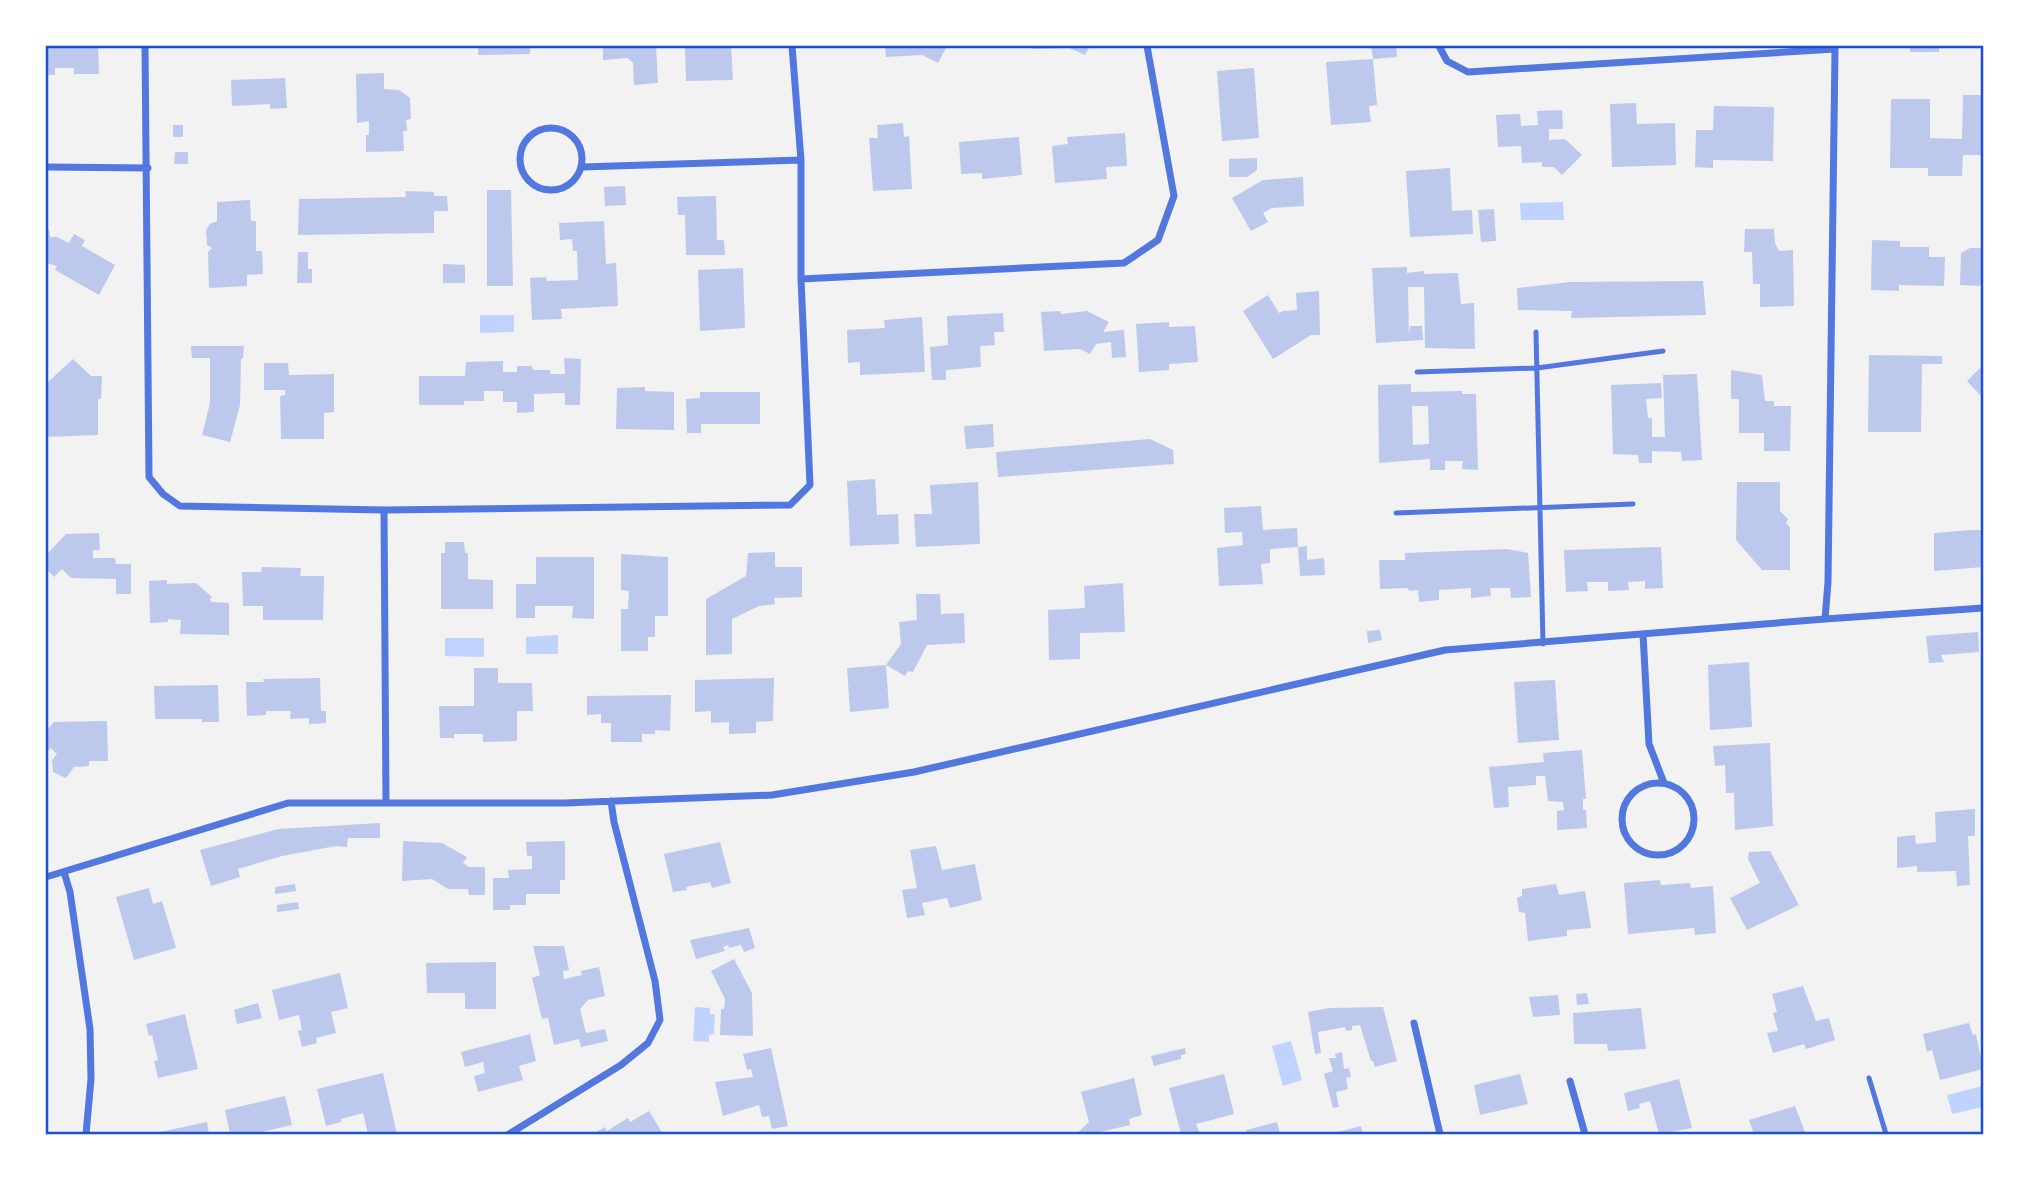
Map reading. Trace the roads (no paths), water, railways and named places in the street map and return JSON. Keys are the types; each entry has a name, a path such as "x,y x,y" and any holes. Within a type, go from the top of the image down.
{"street":[{"path":"145,46 149,477 163,494 180,506 384,510 790,505 810,485 801,279 801,160 792,46"},
{"path":"801,279 1124,263 1158,240 1174,196 1147,46"},
{"path":"1439,46 1447,61 1468,72 1835,47 1828,582 1825,619"},
{"path":"558,128 575,138 580,146 582,167 570,184 560,189 538,188 529,182 520,163 520,152 524,142 539,129 558,128"},
{"path":"582,167 801,160"},
{"path":"46,167 148,168"},
{"path":"384,510 386,802"},
{"path":"46,877 288,803 565,803 772,795 914,772 1445,650 1983,608"},
{"path":"1643,634 1649,744 1664,783"},
{"path":"1664,783 1676,787 1690,802 1694,814 1692,833 1678,850 1665,855 1653,855 1636,849 1628,839 1623,828 1622,812 1632,794 1642,787 1664,783"},
{"path":"509,1135 621,1065 648,1043 660,1020 655,981 611,801"},
{"path":"64,872 70,892 90,1029 91,1079 86,1135"},
{"path":"1414,1023 1440,1135"},
{"path":"1570,1081 1585,1135"}],"lane":[{"path":"1536,332 1543,644"},
{"path":"1417,372 1537,368 1663,351"},
{"path":"1396,513 1633,504"},
{"path":"1870,1078 1886,1135"}],"water":[{"path":"1563,202 1564,220 1521,220 1520,203"},
{"path":"480,315 514,315 514,332 480,333"},
{"path":"558,635 558,654 526,654 526,637"},
{"path":"445,638 484,638 484,657 445,656"},
{"path":"695,1007 710,1008 710,1014 715,1014 714,1034 709,1035 709,1042 693,1041"},
{"path":"1291,1041 1302,1080 1283,1086 1272,1046"},
{"path":"1983,1086 1983,1107 1952,1114 1947,1095"}]}
